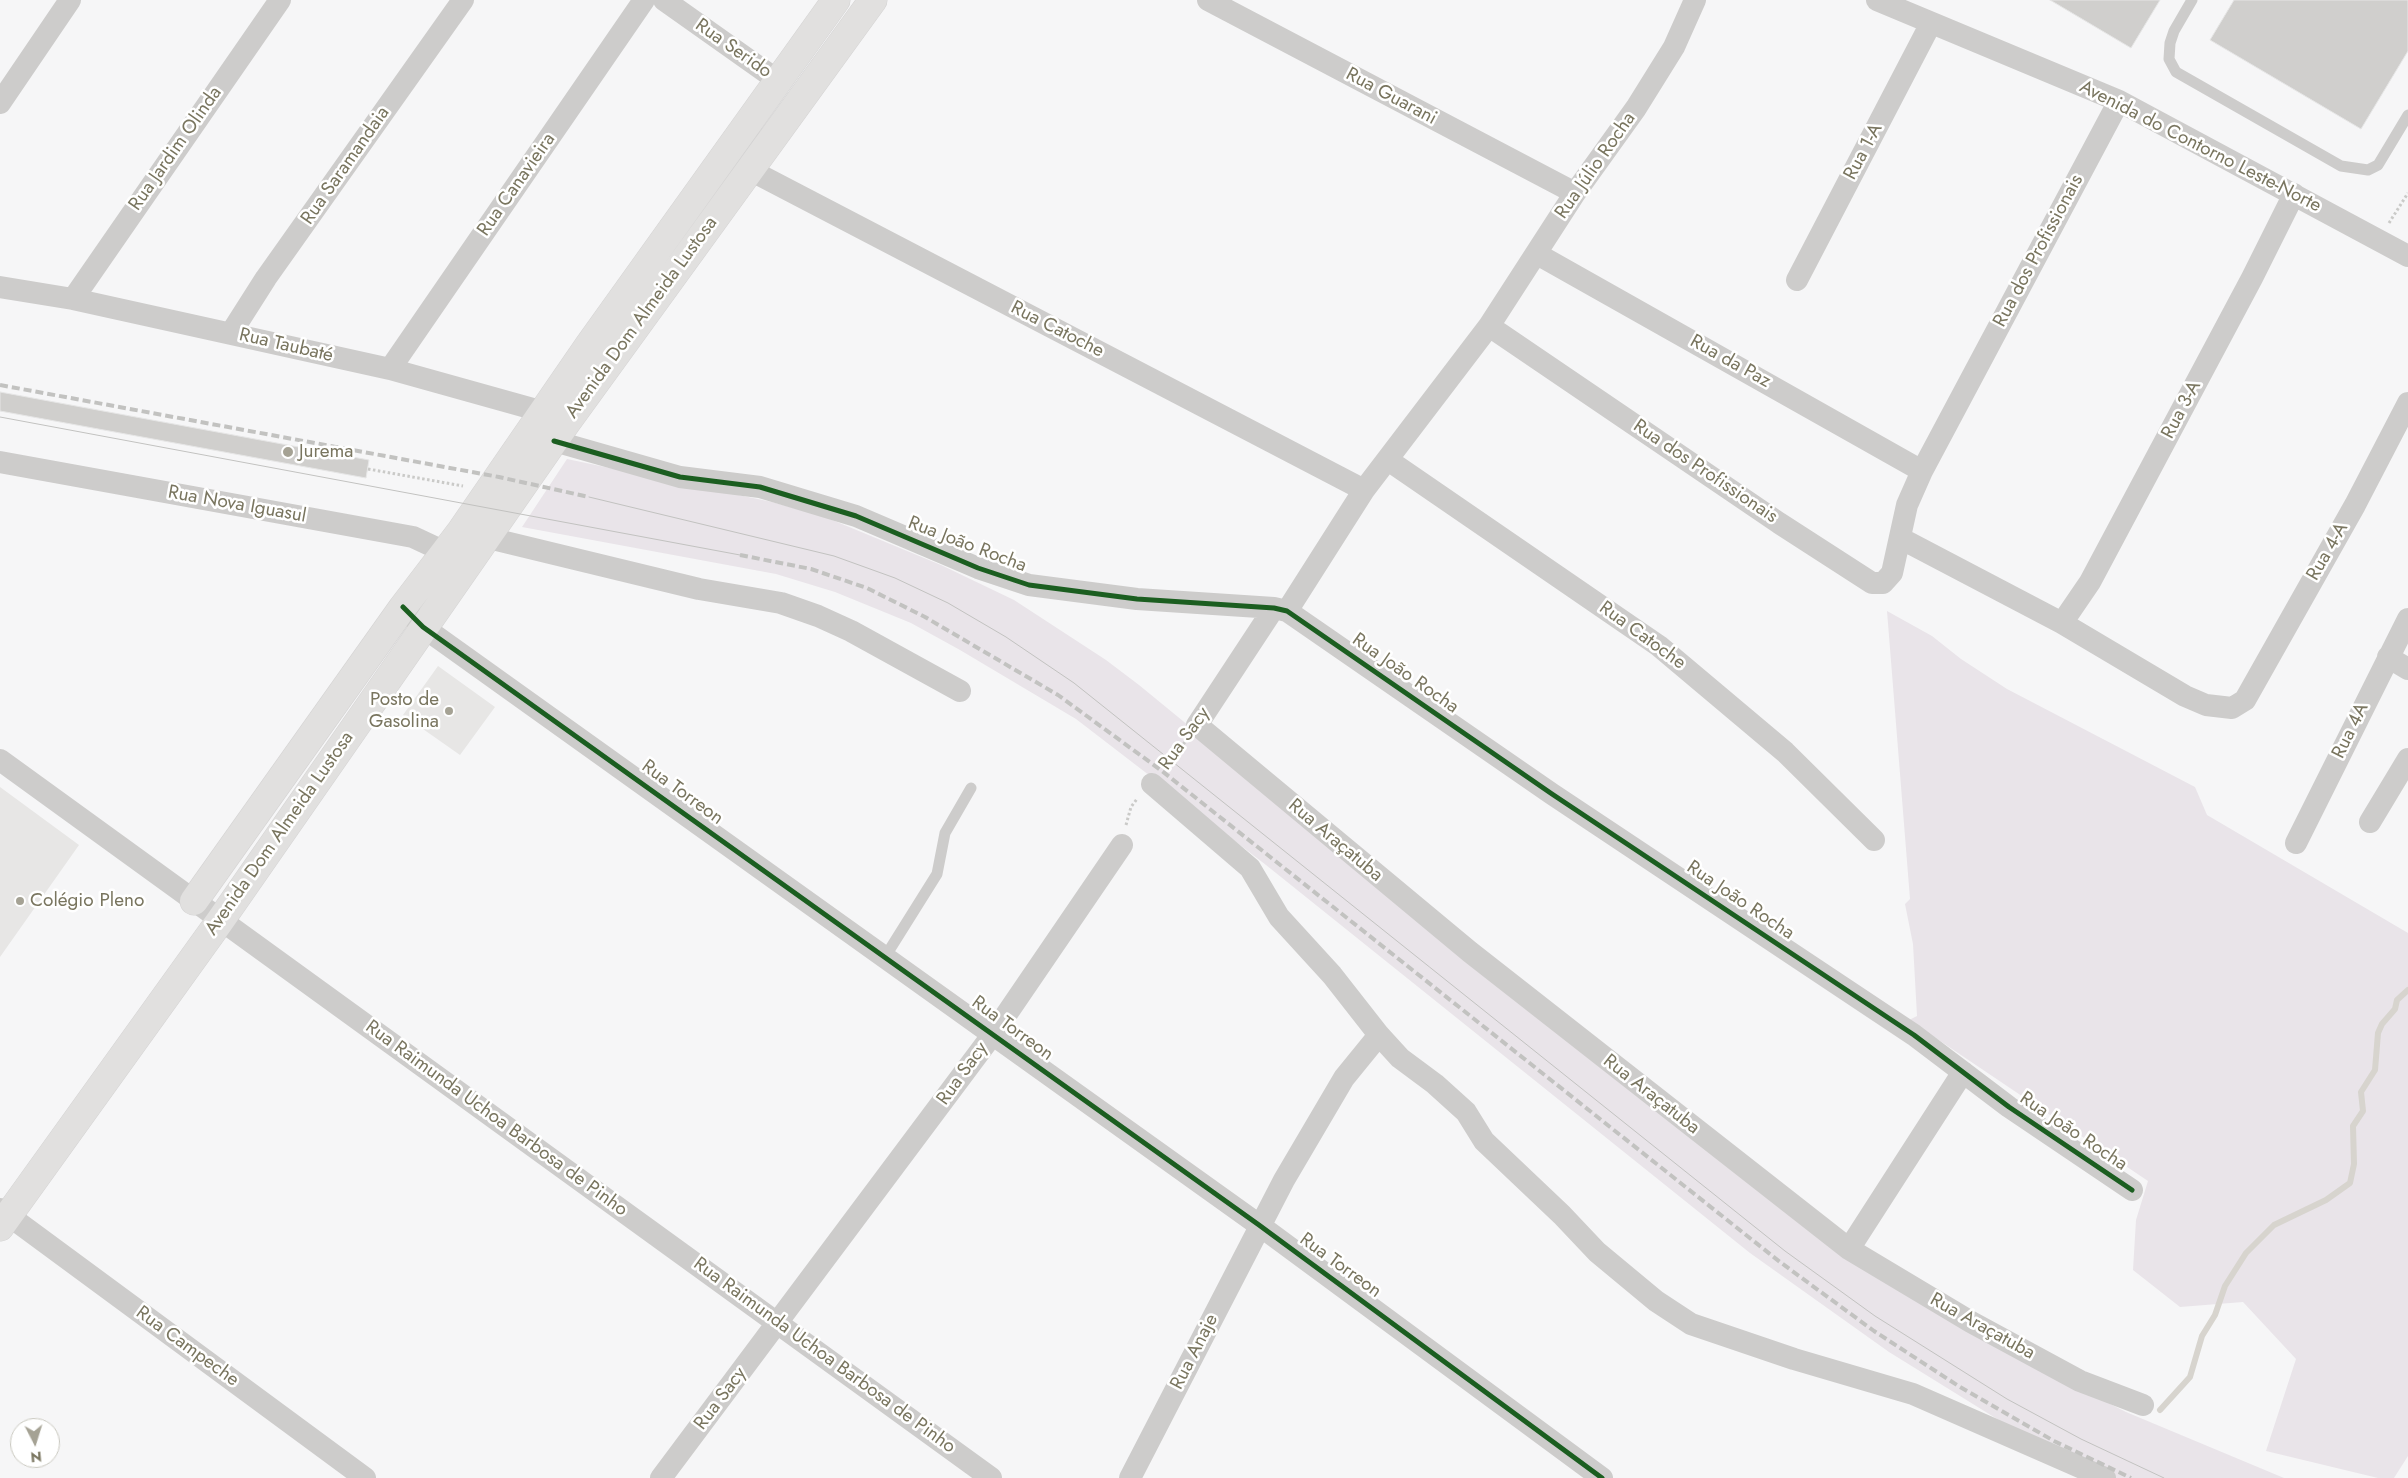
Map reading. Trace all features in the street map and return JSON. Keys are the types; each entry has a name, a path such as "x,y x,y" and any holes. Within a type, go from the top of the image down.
{"main road":[{"name":"Avenida Dom Almeida Lustosa","path":"555,425 777,80 836,0"},
{"name":"Avenida Dom Almeida Lustosa","path":"194,901 403,607 465,546 750,170 873,0"},
{"name":"Avenida Dom Almeida Lustosa","path":"3,1217 220,921 423,626 465,546"}],"street":[{"path":"0,103 70,0"},
{"name":"Rua Jardim Olinda","path":"73,299 280,0"},
{"name":"Rua Saramandaia","path":"231,333 266,278 463,0"},
{"name":"Rua Canavieira","path":"390,369 644,0"},
{"name":"Rua Serido","path":"664,0 777,80"},
{"name":"Rua Guarani","path":"1208,0 1575,193"},
{"name":"Rua Júlio Rocha","path":"1489,326 1538,254 1575,193 1636,108 1674,47 1694,0"},
{"name":"Avenida do Contorno Leste-Norte","path":"1877,0 2120,101 2408,256"},
{"name":"Rua 1-A","path":"1798,280 1931,23"},
{"name":"Rua dos Profissionais","path":"1489,326 1779,523 1872,583 1883,583 1892,573 1906,505 1922,471 2120,101"},
{"name":"Rua Catoche","path":"750,170 1364,490"},
{"name":"Rua 3-A","path":"2062,623 2090,582 2247,287 2294,194"},
{"name":"Rua da Paz","path":"1538,254 1922,471"},
{"name":"Rua Taubaté","path":"0,287 73,299 390,369 555,425"},
{"path":"1281,610 1364,490 1489,326"},
{"name":"Rua 4-A","path":"2062,623 2185,696 2220,708 2232,708 2245,700 2355,505 2408,402"},
{"name":"Rua João Rocha","path":"555,425 680,476 760,487 856,516 978,568 1028,585 1137,599 1281,610 1552,794 1914,1035 2009,1107 2132,1190"},
{"name":"Rua Catoche","path":"1388,460 1659,646 1785,752 1874,840"},
{"name":"Rua Nova Iguasul","path":"0,462 781,604 818,616 851,631 960,691"},
{"path":"1900,538 2062,623"},
{"name":"Rua Torreon","path":"403,607 423,626 1259,1225 1602,1478"},
{"name":"Rua Sacy","path":"1197,725 1281,610"},
{"name":"Rua 4A","path":"2296,843 2408,619"},
{"path":"2388,657 2408,669"},
{"name":"Rua Araçatuba","path":"1197,725 1470,952 1849,1249 1971,1322 2080,1381 2143,1404"},
{"path":"2370,822 2408,758"},
{"name":"Rua Raimunda Uchoa Barbosa de Pinho","path":"0,760 220,921 779,1322 991,1478"},
{"path":"1152,784 1250,868 1279,917 1332,975 1378,1036 1400,1058 1435,1084 1466,1112 1484,1141 1562,1215 1597,1252 1656,1300 1691,1324 1794,1359 1913,1394 2105,1478"},
{"name":"Rua Sacy","path":"661,1478 992,1034 1122,845"},
{"name":"Rua Anaje","path":"1130,1478 1259,1225 1344,1078 1378,1036"},
{"path":"1849,1249 1963,1072"},
{"name":"Rua Campeche","path":"3,1217 364,1478"}],"lane":[{"path":"2192,0 2174,30 2170,43 2169,59 2176,72 2341,166 2368,170 2378,165 2408,115"},
{"path":"885,956 937,874 945,833 971,788"}],"path":[{"path":"2379,241 2408,193"},
{"path":"368,469 439,482"}],"shaded area":[{"path":"567,459 772,502 825,517 941,565 1014,600 1106,660 1139,685 1211,744 1968,1331 2126,1412 2284,1478 2110,1478 2010,1427 1889,1352 1750,1253 1266,865 1076,719 911,623 835,592 776,574 522,527"},
{"path":"1887,611 1932,636 1961,659 2007,689 2195,787 2207,815 2408,933 2408,1456 2394,1478 2378,1478 2266,1451 2296,1359 2243,1302 2180,1307 2133,1270 2136,1220 2148,1181 1909,1020 1917,1016 1913,944 1905,904 1910,899"},
{"name":"Posto de Gasolina","path":"438,666 495,707 460,755 403,715"},
{"name":"Colégio Pleno","path":"0,787 79,845 0,957"}],"building":[{"path":"2050,0 2160,0 2131,48"},
{"path":"2234,0 2408,0 2408,51 2361,129 2210,40"},
{"name":"Jurema","path":"0,392 369,460 366,478 0,411"}],"waterway":[{"path":"2160,1410 2190,1377 2202,1336 2215,1315 2225,1286 2246,1253 2274,1225 2326,1200 2350,1183 2354,1164 2353,1126 2363,1111 2361,1092 2375,1070 2378,1033 2382,1024 2395,1009 2397,1000 2408,990"}],"tram line":[{"path":"0,417 740,555"},
{"path":"589,497 834,556 895,578 948,603 1006,637 1074,683 1785,1251 1875,1316 2007,1399 2081,1439 2164,1478"}],"railway":[{"path":"0,385 499,477 589,497"},
{"path":"740,555 811,569 867,588 925,617 1058,695 1162,771 1780,1262 1874,1331 1960,1387 2054,1441 2131,1478"}],"cycle path":[{"path":"554,441 680,477 760,487 856,516 978,568 1029,585 1137,599 1274,608 1287,611 1552,794 1914,1035 2009,1107 2132,1190"},
{"path":"403,607 423,627 1259,1225 1602,1478"}],"place":[{"name":"Jurema","path":"288,452"},
{"name":"Posto de Gasolina","path":"449,711"},
{"name":"Colégio Pleno","path":"20,901"}]}
